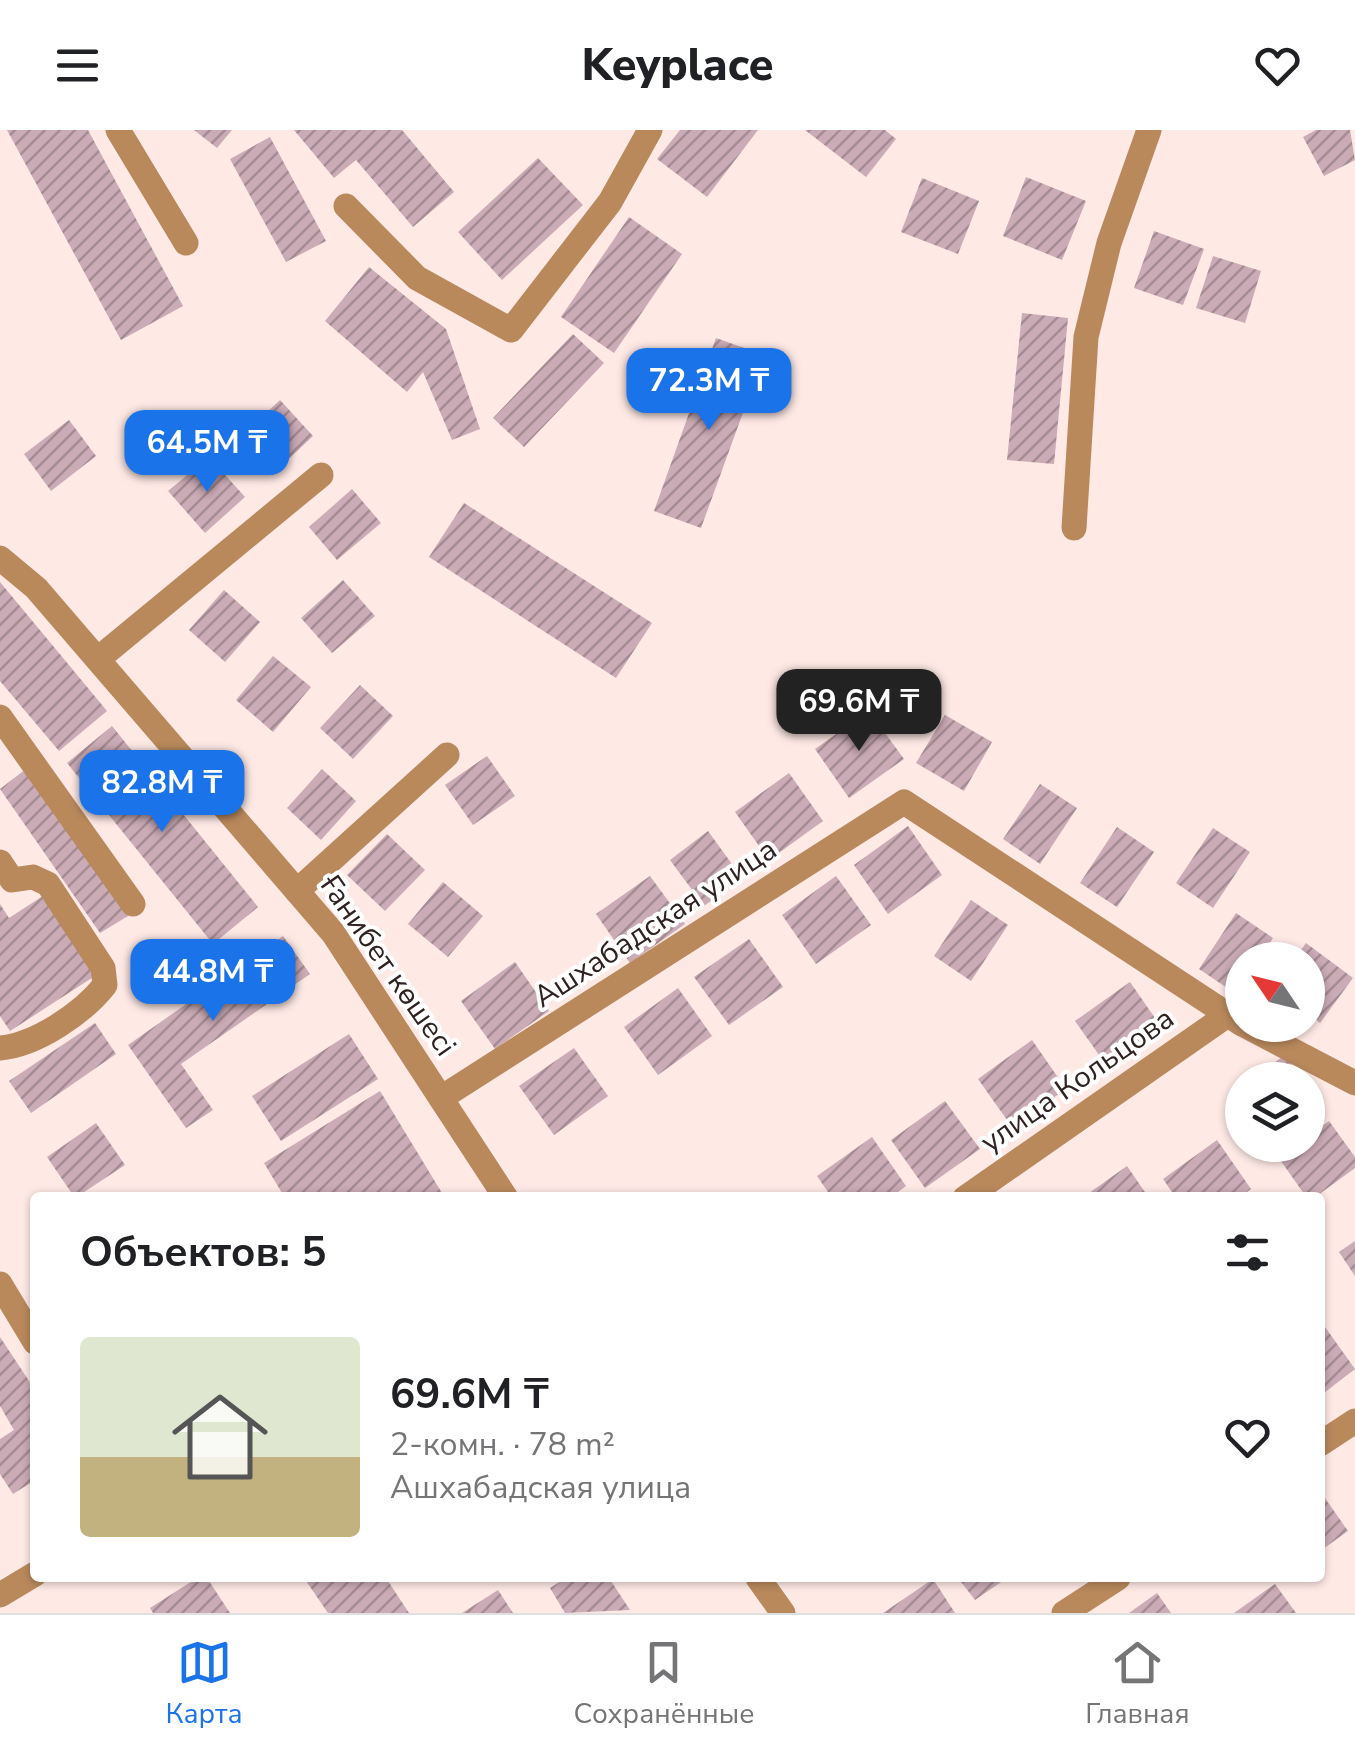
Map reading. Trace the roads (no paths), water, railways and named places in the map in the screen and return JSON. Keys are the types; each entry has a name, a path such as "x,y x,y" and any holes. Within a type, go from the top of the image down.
{"street":[{"path":"118,130 186,243"},
{"path":"346,206 417,278 511,330 610,202 650,130"},
{"path":"1074,528 1086,337 1108,243 1149,130"},
{"path":"98,659 322,475"},
{"name":"Ғанибет көшесі","path":"0,558 36,588 333,933 502,1192"},
{"path":"0,717 132,904"},
{"path":"297,891 448,755"},
{"name":"Ашхабадская улица","path":"441,1098 904,802 1225,1014"},
{"path":"0,862 12,880 33,877 48,884 103,968 105,985 91,1003 18,1047 0,1048"},
{"name":"улица Кольцова","path":"975,1192 1225,1030"},
{"path":"1276,1042 1355,1083"},
{"path":"0,1284 30,1334"},
{"path":"1325,1441 1355,1420"},
{"path":"0,1594 30,1577"},
{"path":"761,1582 783,1613"},
{"path":"1064,1613 1112,1582"}]}
